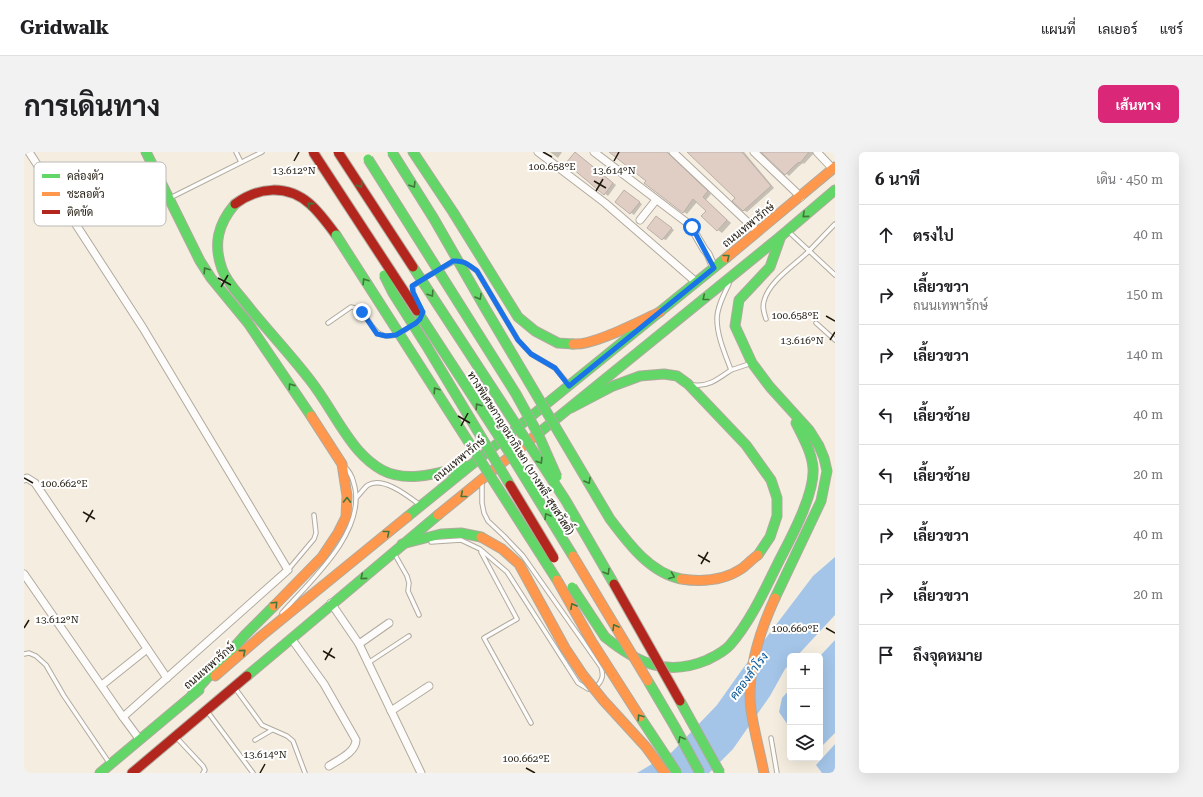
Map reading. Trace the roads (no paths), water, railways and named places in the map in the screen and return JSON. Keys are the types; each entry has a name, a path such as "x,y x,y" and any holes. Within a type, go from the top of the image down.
{"main road":[{"path":"146,152 150,162"},
{"name":"ทางพิเศษกาญจนาภิเษก (บางพลี-สุขสวัสดิ์)","path":"313,152 509,452 616,628 700,773"},
{"name":"ทางพิเศษกาญจนาภิเษก (บางพลี-สุขสวัสดิ์)","path":"338,152 566,501 720,773"},
{"path":"392,152 434,219 610,520 624,538 657,570 680,579 697,582 721,578 741,569 758,555 770,537 777,516 777,498 771,480 746,445 688,384 677,376 664,374 640,376 613,386 571,408"},
{"path":"413,152 453,212 518,317 535,331 558,343 579,345 600,339 660,312"},
{"path":"366,156 414,231 464,314 520,398 544,445 566,501"},
{"name":"ถนนเทพารักษ์","path":"100,773 420,505 660,312 801,197 834,168"},
{"path":"468,466 418,476 402,476 383,470 367,458 353,443 312,382 254,314 223,273 219,253 218,235 226,215 236,203 248,194 264,191 278,190 298,196 312,205 336,235 500,489 566,594 592,642 677,773"},
{"path":"132,773 402,544 571,408 835,190"},
{"path":"166,195 200,261 211,278 248,323 311,415 342,464 348,496 346,517 338,533 322,557 245,635 192,695"},
{"path":"353,215 393,293 426,345 474,428 582,605 605,637 617,647 645,663 670,669 687,667 703,662 731,645 743,630 795,527 812,482 813,468 806,446 789,406"},
{"path":"764,773 751,710 750,686 756,642 766,617 821,501 827,471 819,446 809,430 789,406 770,387 752,363 735,326 739,300 770,267 784,233"},
{"path":"402,544 441,534 461,533 481,537 495,543 510,554 519,564 568,655 608,705 643,744 665,773"}],"street":[{"path":"29,152 36,162"},
{"path":"538,152 605,203 696,282"},
{"path":"594,152 690,225 708,254 714,268"},
{"path":"673,152 758,232"},
{"path":"754,152 801,197"},
{"path":"817,152 834,168"},
{"path":"640,220 656,200"},
{"path":"77,226 148,334 288,570 124,717"},
{"path":"24,479 30,479 35,483 167,678"},
{"path":"24,574 140,740"},
{"path":"331,603 359,644 421,773"},
{"path":"359,644 389,623"},
{"path":"291,638 324,684 356,740 356,744 353,749 329,766"},
{"path":"102,685 148,649"},
{"path":"391,711 429,686"}],"lane":[{"path":"236,152 241,162"},
{"path":"168,199 262,152"},
{"path":"766,319 763,309 764,301 769,289 835,224"},
{"path":"784,233 809,251 835,275"},
{"path":"420,306 413,292 412,286 453,261 460,260 467,263 477,271 518,340 531,354 555,368 569,386"},
{"path":"731,370 720,338 717,318 720,303 733,275"},
{"path":"328,323 346,309 351,307 362,312 377,334 386,336 396,335 416,323 420,319 423,312"},
{"path":"816,323 835,340"},
{"path":"688,384 699,386 708,384 718,380 731,370 752,363"},
{"path":"260,638 344,540 355,515 357,497 353,476 342,464"},
{"path":"402,544 461,540 480,549 507,572 578,683 588,689 596,687 603,677 601,667 523,556 488,521 484,513 482,503 482,479"},
{"path":"357,497 368,485 379,482 397,489 420,505"},
{"path":"288,570 314,539 316,533 314,515"},
{"path":"480,549 517,619 484,638 531,722"},
{"path":"393,552 407,576 408,592 419,615"},
{"path":"368,663 409,636"},
{"path":"24,654 29,653 36,656 46,665 64,696 110,764"},
{"path":"234,687 262,725 287,736 293,741 305,773"},
{"path":"207,710 253,773"},
{"path":"255,740 272,730"},
{"path":"176,736 203,766 205,770 203,773"},
{"path":"771,738 777,773"}],"water":[{"name":"คลองสำโรง","path":"835,557 835,615 800,653 787,653 787,667 770,696 733,749 709,773 637,773 672,752 717,705 813,576"},
{"path":"835,640 835,733 823,745 823,653"},
{"path":"787,692 787,724 779,712 782,698"},
{"path":"835,744 835,773 822,773 816,765 820,761 823,761 823,757"}]}
